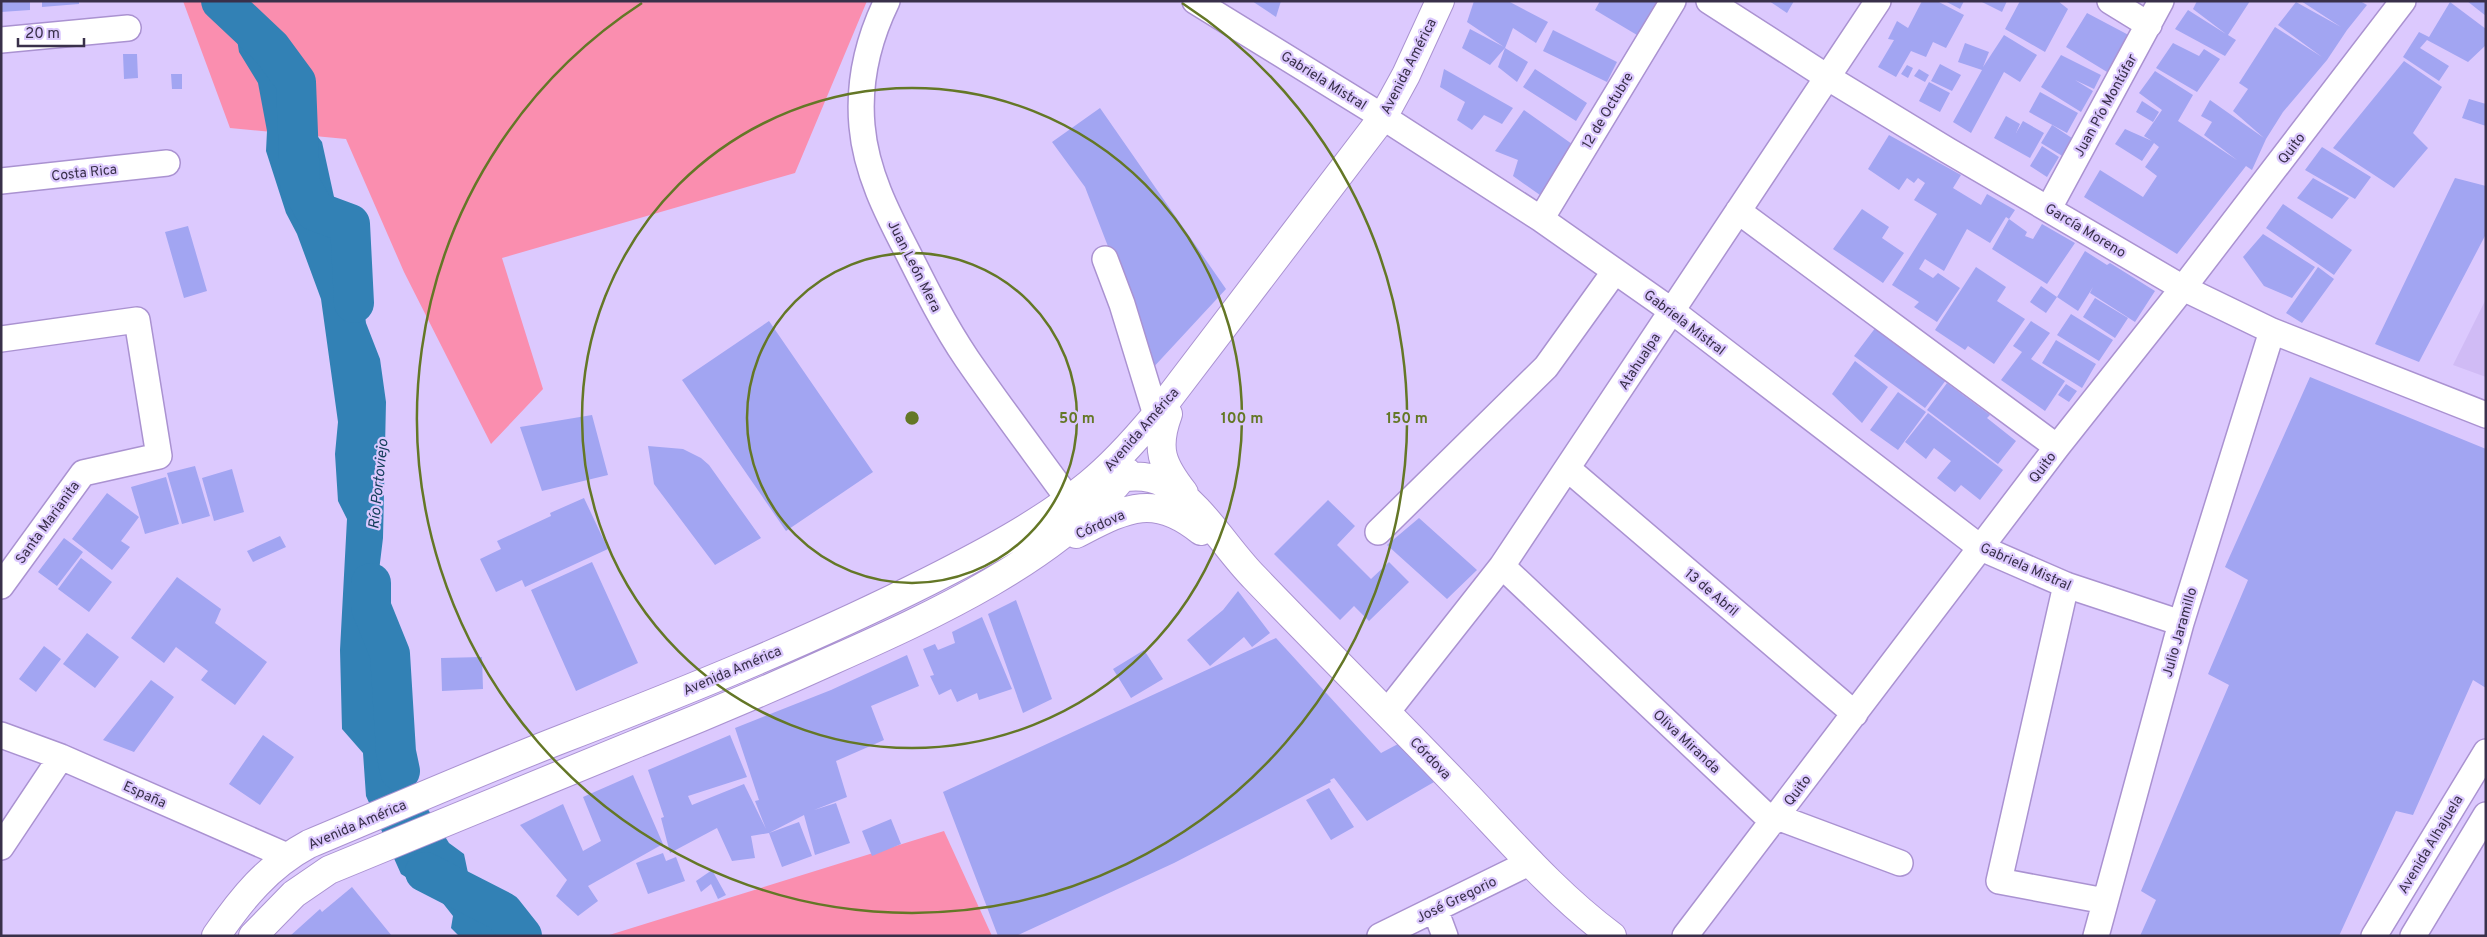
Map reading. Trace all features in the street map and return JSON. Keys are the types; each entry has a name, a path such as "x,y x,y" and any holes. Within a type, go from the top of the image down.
{"street":[{"name":"Juan León Mera","path":"887,1 868,51 861,86 862,127 868,164 882,203 953,336 1069,500"},
{"name":"Gabriela Mistral","path":"1195,1 1383,117 1541,219 1672,311 1982,548 2066,585 2181,623"},
{"name":"Avenida América","path":"253,936 294,894 329,870 708,715 902,630 1019,564 1072,526 1122,478 1162,414 1211,345 1383,117 1440,1"},
{"name":"12 de Octubre","path":"1541,219 1673,1"},
{"name":"García Moreno","path":"1709,1 1827,77 1947,150 2183,288 2272,331 2486,415"},
{"name":"Atahualpa","path":"1387,712 1502,566 1878,1"},
{"path":"2110,1 2149,25"},
{"name":"Juan Pío Montúfar","path":"2049,208 2161,1"},
{"name":"Quito","path":"1685,936 2057,447 2183,288 2403,1"},
{"path":"1,40 128,28"},
{"name":"Costa Rica","path":"1,181 167,163"},
{"path":"1738,211 2057,447"},
{"path":"1104,259 1162,414 1160,441 1164,464 1208,524"},
{"path":"1378,532 1546,367 1615,271"},
{"name":"Santa Marianita","path":"1,339 137,320 159,456 82,473 1,586"},
{"name":"Julio Jaramillo","path":"2096,936 2181,623 2272,331"},
{"name":"Avenida América","path":"216,936 244,897 259,880 298,850 478,773 734,670 880,605 970,560 1036,522 1069,500 1119,457 1162,414"},
{"name":"13 de Abril","path":"1568,469 1855,714"},
{"name":"Córdova","path":"1069,500 1122,478 1143,476 1164,483 1181,495 1253,576 1531,862 1582,912 1612,936"},
{"name":"Córdova","path":"1019,564 1082,531 1126,511 1142,507 1157,507 1169,510 1197,528 1253,576"},
{"name":"Oliva Miranda","path":"1502,566 1775,820 1900,863"},
{"path":"2066,585 1999,881 2105,901"},
{"name":"España","path":"1,735 298,850"},
{"name":"Avenida Alhajuela","path":"2374,936 2478,783 2486,752"},
{"path":"1,848 61,757"},
{"path":"2412,936 2486,815"},
{"name":"José Gregorio","path":"1380,936 1531,862"},
{"path":"1435,909 1445,936"}],"shaded area":[{"path":"183,1 867,1 795,173 502,258 543,389 491,444 404,272 346,139 230,128"},
{"path":"2486,299 2486,377 2453,365"},
{"path":"944,831 992,936 606,936"}],"water":[{"path":"211,1 237,1 247,35 257,40 284,42 274,74 289,107 311,128 322,142 336,206 359,273 366,323 380,359 386,402 383,538 379,571 384,607 383,654 386,705 403,733 409,779 449,843 464,854 468,873 468,885 479,909 497,917 531,922 541,936 459,936 451,928 453,916 438,897 401,874 366,796 363,753 342,729 340,650 347,519 338,501 335,454 338,422 321,299 297,234 286,213 266,151 267,131 258,83 239,52 237,39 218,18"}],"building":[{"path":"1,1 30,1 30,10 1,12"},
{"path":"42,1 79,1 79,4 42,7"},
{"path":"1252,1 1281,1 1276,17"},
{"path":"1474,1 1508,1 1548,22 1536,43 1513,28 1505,48 1490,65 1462,48 1470,29 1504,47 1467,22"},
{"path":"1600,1 1658,1 1637,35 1595,10"},
{"path":"1769,1 1794,1 1787,13"},
{"path":"1922,1 1937,1 1964,15 1946,48 1933,42 1926,57 1911,51 1896,77 1878,67 1894,40 1888,39 1897,21 1908,28"},
{"path":"1945,1 1964,1 1960,9"},
{"path":"1980,1 2007,1 2002,12"},
{"path":"2020,1 2058,1 2068,9 2045,52 2005,29"},
{"path":"2197,1 2250,1 2228,35 2236,40 2225,56 2175,29 2188,10 2226,34 2193,9"},
{"path":"2301,1 2360,1 2367,5 2327,60 2283,112 2266,139 2252,170 2246,166 2177,254 2084,197 2100,170 2143,197 2157,176 2145,167 2159,147 2154,143 2142,161 2115,144 2125,129 2152,141 2144,136 2162,110 2139,93 2155,71 2193,95 2178,121 2237,160 2204,135 2212,122 2201,116 2210,100 2264,138 2233,111 2248,89 2239,83 2275,27 2322,57 2278,25 2296,2 2341,27"},
{"path":"2467,1 2486,1 2486,16"},
{"path":"2450,2 2486,29 2486,45 2468,62 2427,40 2420,48 2449,66 2439,81 2403,57 2419,32 2429,37"},
{"path":"2087,13 2138,40 2112,75 2066,47"},
{"path":"1553,30 1617,62 1607,82 1543,51"},
{"path":"2004,35 2037,55 2020,82 2004,72 1971,133 1953,122 1982,70 1958,62 1965,43 1989,52 1983,67"},
{"path":"2173,43 2199,56 2204,49 2220,59 2197,92 2156,68"},
{"path":"1505,48 1528,62 1517,82 1498,67"},
{"path":"123,54 137,54 138,78 124,79"},
{"path":"2061,55 2101,75 2094,89 2075,80 2093,91 2081,112 2041,87"},
{"path":"2404,61 2442,87 2413,133 2428,148 2394,188 2333,148"},
{"path":"1940,64 1961,75 1952,91 1931,81"},
{"path":"1907,65 1913,68 1908,78 1901,74"},
{"path":"1444,69 1513,108 1502,124 1484,115 1472,130 1457,120 1465,102 1440,87"},
{"path":"1535,69 1587,103 1576,121 1523,87"},
{"path":"1919,69 1929,75 1925,82 1914,76"},
{"path":"171,74 182,74 182,89 172,89"},
{"path":"1929,82 1950,93 1940,112 1919,101"},
{"path":"2040,92 2078,113 2067,133 2029,112"},
{"path":"2469,99 2486,104 2486,126 2462,118"},
{"path":"2142,101 2159,112 2153,122 2136,112"},
{"path":"1100,108 1226,289 1150,371 1133,311 1085,187 1052,142"},
{"path":"1524,110 1572,144 1540,195 1513,176 1518,160 1495,151"},
{"path":"2006,116 2020,124 2016,133 2023,121 2044,133 2030,158 1994,138"},
{"path":"2052,125 2075,140 2064,157 2041,143"},
{"path":"1889,135 1961,175 1953,188 1981,205 1987,194 2015,210 2009,219 2006,217 1990,243 1967,229 1944,271 1925,259 1919,269 1933,278 1938,273 1960,288 1937,322 1914,307 1919,302 1892,285 1937,214 1914,200 1925,183 1918,178 1914,183 1907,178 1899,190 1868,169"},
{"path":"2042,146 2059,157 2047,177 2030,166"},
{"path":"2322,147 2371,177 2355,199 2305,170"},
{"path":"2313,178 2349,198 2332,219 2297,198"},
{"path":"2455,178 2486,186 2486,234 2419,362 2375,344"},
{"path":"2283,204 2352,250 2334,275 2266,228"},
{"path":"1862,209 1889,227 1882,238 1904,253 1883,283 1833,249"},
{"path":"2009,219 2027,232 2025,236 2033,239 2042,224 2075,243 2047,284 1992,249"},
{"path":"188,226 207,291 184,298 165,232"},
{"path":"2263,234 2315,267 2292,298 2264,286 2243,257"},
{"path":"2085,251 2107,265 2110,263 2155,291 2135,322 2090,293 2093,287 2078,311 2057,297"},
{"path":"1976,267 2006,287 1997,301 2025,319 1994,364 1968,346 1965,350 1935,330"},
{"path":"2318,267 2334,279 2302,323 2286,313"},
{"path":"2041,286 2057,297 2046,313 2030,302"},
{"path":"2095,298 2128,318 2115,338 2083,317"},
{"path":"2071,314 2113,340 2099,361 2057,335"},
{"path":"769,321 873,472 786,531 682,380"},
{"path":"2031,321 2050,333 2031,359 2065,381 2045,411 2001,380 2022,352 2013,346"},
{"path":"1876,327 1946,380 1925,408 1854,356"},
{"path":"2056,340 2096,364 2082,388 2042,363"},
{"path":"1855,361 1888,387 1862,423 1832,394"},
{"path":"2310,377 2486,449 2486,688 2473,680 2413,815 2396,811 2339,936 2140,936 2156,900 2141,891 2229,685 2208,674 2248,580 2225,567"},
{"path":"1947,383 1990,415 1987,418 2016,441 1998,464 1927,410"},
{"path":"2066,384 2077,391 2069,402 2058,395"},
{"path":"1898,392 1926,412 1898,450 1870,430"},
{"path":"1928,413 2003,470 1980,500 1961,485 1955,492 1937,478 1951,461 1934,448 1926,459 1905,442"},
{"path":"592,415 608,475 542,491 520,427"},
{"path":"648,446 683,449 701,458 709,465 761,538 715,565 654,484"},
{"path":"195,466 210,516 182,524 167,473"},
{"path":"232,469 244,512 214,521 202,478"},
{"path":"166,477 179,524 145,534 131,487"},
{"path":"107,493 139,517 121,541 130,547 112,570 72,539"},
{"path":"584,498 608,549 525,587 522,580 496,592 480,559 501,549 497,541 551,516 550,513"},
{"path":"1328,500 1355,526 1337,545 1371,579 1389,562 1409,582 1369,621 1354,606 1340,620 1274,554"},
{"path":"1419,518 1477,570 1447,599 1387,545"},
{"path":"280,536 286,547 253,562 247,551"},
{"path":"64,538 83,552 57,586 38,572"},
{"path":"81,558 112,582 89,612 58,589"},
{"path":"592,562 638,663 576,691 531,590"},
{"path":"177,577 221,609 215,623 267,662 235,705 201,680 208,671 176,647 164,663 131,638"},
{"path":"1238,591 1270,633 1252,647 1244,637 1210,666 1187,640 1223,610"},
{"path":"1016,600 1052,699 1023,713 988,614"},
{"path":"982,617 1012,689 979,700 977,693 957,702 951,689 939,695 930,676 934,675 923,649 935,644 938,650 955,643 952,632"},
{"path":"87,633 119,657 95,688 63,664"},
{"path":"1276,638 1381,753 1398,744 1434,782 1367,821 1334,778 1330,780 1331,782 1174,863 1016,936 998,936 943,792"},
{"path":"44,646 61,659 36,692 19,679"},
{"path":"1144,650 1163,679 1131,698 1113,669"},
{"path":"907,655 919,686 871,706 884,740 836,761 847,797 814,810 836,803 850,843 815,855 804,815 769,833 751,836 755,858 732,861 717,828 670,853 661,818 664,817 648,770 730,735 747,777 688,796 692,805 744,784 766,829 755,801 759,800 735,728 831,690"},
{"path":"482,657 483,689 442,691 441,658"},
{"path":"151,680 174,697 134,752 103,740"},
{"path":"263,735 294,757 260,805 229,784"},
{"path":"633,775 663,844 588,886 598,901 578,916 556,896 567,880 520,825 563,804 583,851 601,841 583,797"},
{"path":"1329,788 1354,827 1331,840 1306,800"},
{"path":"891,819 901,844 872,856 862,831"},
{"path":"799,822 812,856 782,867 769,833"},
{"path":"663,853 666,861 676,857 685,881 648,894 636,863"},
{"path":"712,870 726,895 718,899 711,884 701,892 696,881"},
{"path":"352,887 392,936 290,936 320,909 322,912"}],"waterway":[{"name":"Río Portoviejo","path":"221,1 271,48 296,82 300,184 315,211 350,224 354,303"},
{"name":"Río Portoviejo","path":"371,583 371,607 390,654 396,752 400,771"},
{"name":"Río Portoviejo","path":"425,872 503,912 522,936"}]}
